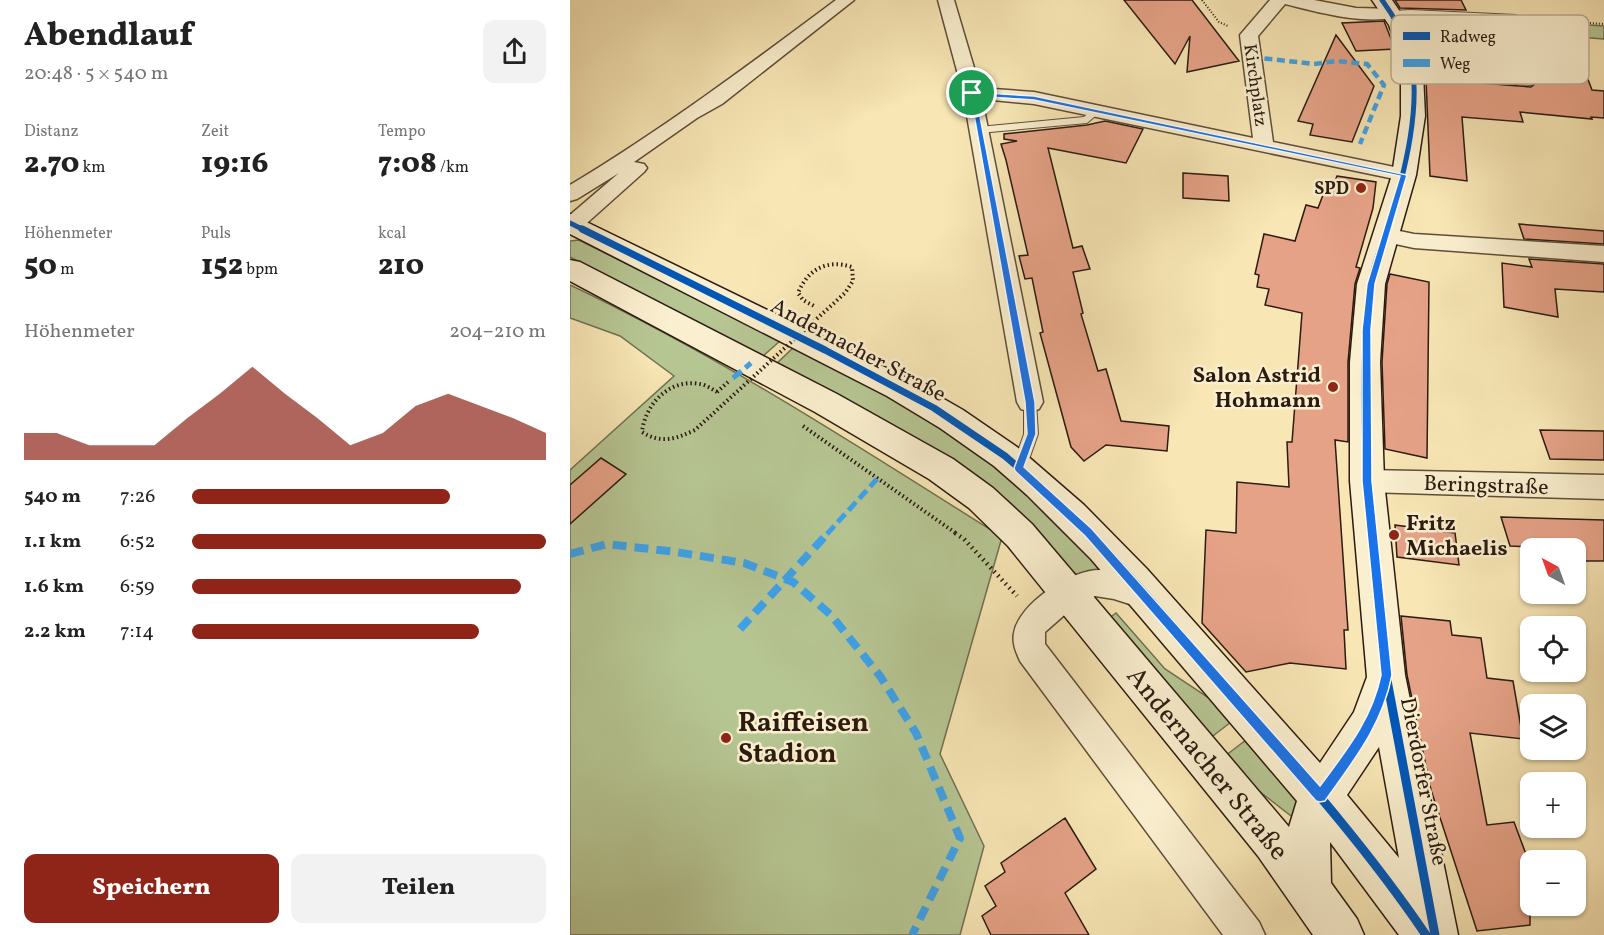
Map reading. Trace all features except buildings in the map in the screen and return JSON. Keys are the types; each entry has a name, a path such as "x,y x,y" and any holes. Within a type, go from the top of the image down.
{"street":[{"path":"571,217 616,166 690,114 715,100 846,0"},
{"path":"946,0 972,93 1030,402"},
{"name":"Kirchplatz","path":"1264,146 1249,35 1279,0"},
{"path":"1289,0 1356,13 1387,7"},
{"name":"Dierdorfer Straße","path":"1412,84 1413,116 1404,175 1371,284 1366,330 1367,481 1386,675 1435,935"},
{"path":"972,93 1034,98 1404,175"},
{"path":"571,217 700,117 715,100"},
{"name":"Andernacher Straße","path":"571,217 901,389 970,430 1019,468 1088,532 1145,595 1320,796 1378,869 1426,935"},
{"path":"1385,235 1414,241 1604,254"},
{"name":"Andernacher Straße","path":"570,268 816,398 941,469 1001,516 1070,594 1273,841 1341,935"},
{"name":"Beringstraße","path":"1367,481 1604,487"},
{"path":"1145,595 1097,583 1084,585 1036,618 1030,627 1029,640 1039,662 1246,935"},
{"name":"Dierdorfer Straße","path":"1309,889 1308,838 1320,796 1367,731 1382,695 1386,675"}],"lane":[{"path":"1387,7 1411,12 1464,15"},
{"path":"979,130 1087,120 1096,111"},
{"path":"1019,468 1031,434 1030,402"}],"path":[{"path":"1202,0 1219,22 1249,35"},
{"path":"1589,23 1604,24"},
{"path":"717,392 700,384 684,384 668,391 649,406 642,420 642,432 651,439 662,441 678,439 695,430 845,293 854,283 856,275 852,267 834,262 824,264 811,273 801,284 798,293 803,300 813,306"},
{"path":"743,384 752,391"},
{"path":"800,425 964,539 1036,618"}],"green space":[{"path":"1589,25 1604,26 1604,39 1589,38"},
{"path":"579,240 780,341 761,358 570,257 570,241"},
{"path":"570,285 736,373 1002,537 940,754 984,846 960,935 570,935 570,470 674,376 620,336 570,318"},
{"path":"794,347 903,406 981,456 1034,499 1111,578 1078,579 774,366"},
{"path":"1116,613 1165,669 1209,698 1231,722 1209,739 1108,619"},
{"path":"1246,740 1311,818 1304,826 1246,781 1225,756"}],"marked path":[{"path":"1252,57 1314,64 1336,61 1367,64 1384,85 1360,144"},
{"path":"733,378 751,363"},
{"path":"740,629 877,479"},
{"path":"570,554 607,544 744,563 793,582 831,615 880,676 916,733 960,838 912,935"}],"cycle path":[{"path":"1382,0 1392,15"},
{"path":"1412,84 1413,116 1404,175 1371,284 1365,362 1367,481 1386,675 1435,935"},
{"path":"570,223 898,388 952,419 1005,456 1072,516 1134,581 1354,837 1426,935"}],"place":[{"name":"SPD","path":"1361,188"},
{"name":"Salon Astrid Hohmann","path":"1333,387"},
{"name":"Fritz Michaelis","path":"1394,535"},
{"name":"Raiffeisen Stadion","path":"726,738"}],"route":[{"path":"972,93 1034,98 1404,175 1371,284 1366,330 1367,481 1386,675 1376,714 1367,731 1320,796 1088,532 1019,468 1031,434 1030,402 972,93"}]}
